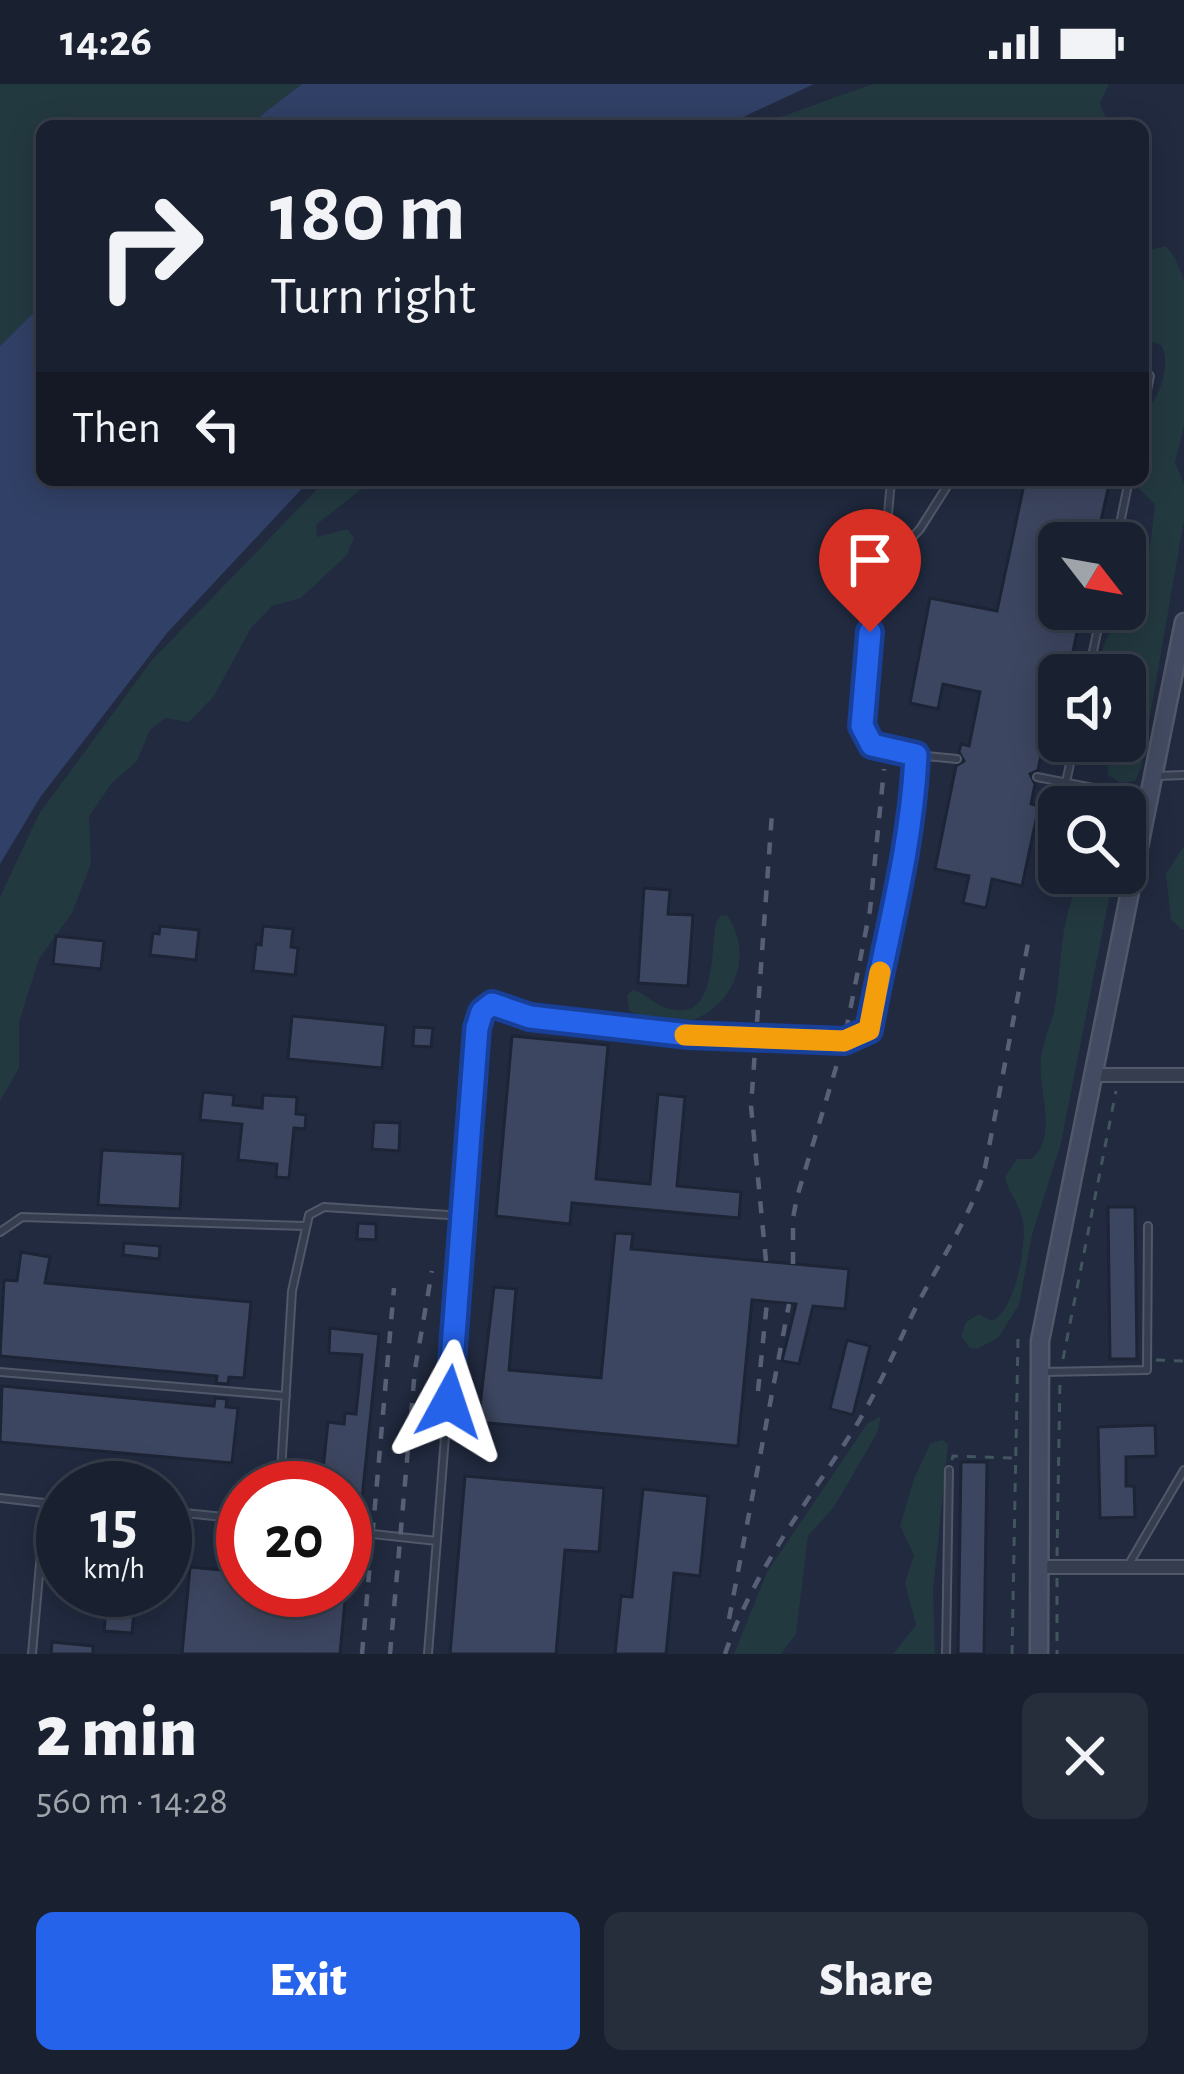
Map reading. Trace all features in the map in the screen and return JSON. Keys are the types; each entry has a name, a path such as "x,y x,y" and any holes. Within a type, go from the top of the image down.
{"main road":[{"path":"1036,1654 1040,1341 1184,622"}],"street":[{"path":"1091,1075 1184,1075"},
{"path":"1038,1567 1184,1568"}],"lane":[{"path":"890,486 875,578 862,726 872,745 957,759"},
{"path":"875,578 920,529 947,486"},
{"path":"1120,522 1128,486"},
{"path":"428,1654 477,1028 482,1012 492,1004 530,1017 689,1035 844,1041 869,1030 911,829 916,755"},
{"path":"1066,782 1070,762"},
{"path":"1152,776 1184,775"},
{"path":"1037,777 1148,799"},
{"path":"282,1461 292,1291 309,1215 324,1207 464,1216"},
{"path":"0,1232 22,1217 305,1226"},
{"path":"1040,1372 1147,1370 1148,1226"},
{"path":"0,1372 286,1396"},
{"path":"946,1654 949,1470"},
{"path":"1127,1567 1184,1470"},
{"path":"0,1498 36,1502"},
{"path":"372,1534 437,1541"},
{"path":"32,1654 36,1608"}],"path":[{"path":"1012,1654 1014,1388 1018,1339 1022,1339"},
{"path":"1053,1342 1066,1343"},
{"path":"1147,1359 1184,1361"},
{"path":"949,1470 953,1456 1013,1458"}],"shaded area":[{"path":"0,84 302,84 255,120 36,120 36,310 0,346"},
{"path":"873,84 1109,84 1100,103 1107,120 772,120"},
{"path":"1166,246 1184,280 1184,426 1175,462 1184,484 1184,520 1146,739 1146,654 1101,654 1112,630 1146,630 1146,567 1155,504 1139,489 1149,486 1149,408 1165,364 1162,346 1149,341 1149,252"},
{"path":"320,486 365,486 316,525 317,537 347,529 354,538 347,555 301,598 272,606 251,628 214,696 189,722 165,718 150,730 137,761 112,783 89,816 91,864 72,913 39,959 19,1022 19,1068 0,1101 0,897 39,814 152,660"},
{"path":"1107,762 1142,762 1135,781 1121,783 1108,775"},
{"path":"1184,846 1182,930 1171,920 1166,874"},
{"path":"1074,894 1110,894 1061,1143 1032,1235 1019,1305 998,1338 970,1348 961,1336 966,1322 979,1314 992,1321 1000,1315 1018,1277 1023,1222 1005,1177 1017,1159 1032,1159 1044,1137 1041,1058 1054,1012"},
{"path":"727,915 738,939 739,963 719,1004 678,1024 654,1022 629,1010 627,995 633,990 667,1008 695,1006 708,982 716,923"},
{"path":"881,1416 877,1433 833,1508 808,1536 796,1634 781,1654 734,1654 767,1572 867,1424"},
{"path":"942,1440 948,1444 933,1590 935,1654 893,1654 916,1625 905,1583 914,1555 900,1526 930,1444"}],"water":[{"path":"302,84 814,84 737,120 255,120"},
{"path":"36,310 36,486 304,486 167,633 41,796 0,864 0,346"}],"building":[{"path":"1024,486 1109,486 1101,522 1038,522 1038,630 1078,630 1072,654 1038,654 1040,762 1038,770 1030,774 1035,784 1031,804 1038,811 1022,886 992,879 986,908 963,903 969,876 935,869 956,766 964,761 961,744 969,746 980,692 943,684 938,709 910,703 930,598 997,611"},
{"path":"644,888 670,890 668,914 693,915 688,986 638,983"},
{"path":"160,926 199,930 196,960 150,955 153,933 159,934"},
{"path":"263,926 293,929 291,947 298,948 295,975 253,971"},
{"path":"56,936 104,941 101,969 53,964"},
{"path":"292,1016 386,1025 382,1068 288,1059"},
{"path":"414,1027 433,1028 431,1047 413,1046"},
{"path":"512,1036 608,1045 596,1179 650,1184 658,1094 685,1097 677,1186 741,1192 739,1218 572,1203 570,1224 496,1216"},
{"path":"203,1092 234,1095 233,1105 262,1108 263,1095 297,1097 296,1114 306,1115 305,1129 294,1128 289,1178 276,1177 277,1164 238,1160 242,1124 200,1120"},
{"path":"374,1122 400,1123 399,1151 372,1149"},
{"path":"102,1150 183,1154 180,1209 98,1205"},
{"path":"1108,1207 1135,1207 1137,1359 1110,1359"},
{"path":"358,1223 376,1224 376,1240 357,1239"},
{"path":"615,1233 633,1234 631,1249 849,1269 845,1309 813,1306 799,1364 782,1361 796,1304 752,1300 738,1446 478,1422 494,1287 516,1289 509,1370 601,1378"},
{"path":"124,1243 160,1246 159,1259 123,1255"},
{"path":"21,1252 50,1257 45,1283 251,1302 244,1378 229,1377 228,1384 216,1383 217,1376 0,1356 4,1280 17,1281"},
{"path":"330,1328 379,1334 366,1461 324,1461 328,1422 344,1424 345,1413 356,1414 362,1355 329,1353"},
{"path":"847,1340 870,1346 853,1415 830,1409"},
{"path":"2,1386 214,1406 215,1398 227,1399 226,1407 238,1408 232,1461 0,1442"},
{"path":"1155,1425 1156,1456 1126,1457 1126,1486 1134,1486 1135,1517 1100,1518 1098,1427"},
{"path":"961,1462 987,1462 984,1654 958,1654"},
{"path":"465,1476 604,1488 599,1552 565,1550 556,1654 450,1654"},
{"path":"643,1489 708,1496 700,1576 674,1573 666,1654 615,1654 621,1596 632,1597"},
{"path":"192,1567 216,1569 216,1617 343,1617 340,1654 182,1654 185,1617 192,1617"},
{"path":"105,1617 133,1617 132,1633 104,1631"},
{"path":"52,1642 93,1646 93,1654 51,1654"}],"railway":[{"path":"793,1264 797,1197 844,1041 870,910 884,769"},
{"path":"766,1261 751,1106 772,813"},
{"path":"725,1654 766,1565 871,1399 977,1190 1030,933"},
{"path":"390,1654 415,1369 432,1271"},
{"path":"362,1654 394,1288"},
{"path":"758,1391 767,1302"},
{"path":"729,1619 789,1304"}],"slow traffic":[{"path":"685,1035 844,1041 869,1030 880,972"}],"route":[{"path":"449,1402 477,1028 482,1012 492,1004 530,1017 689,1035 844,1041 869,1030 911,829 916,755 872,745 862,726 870,632"}]}
